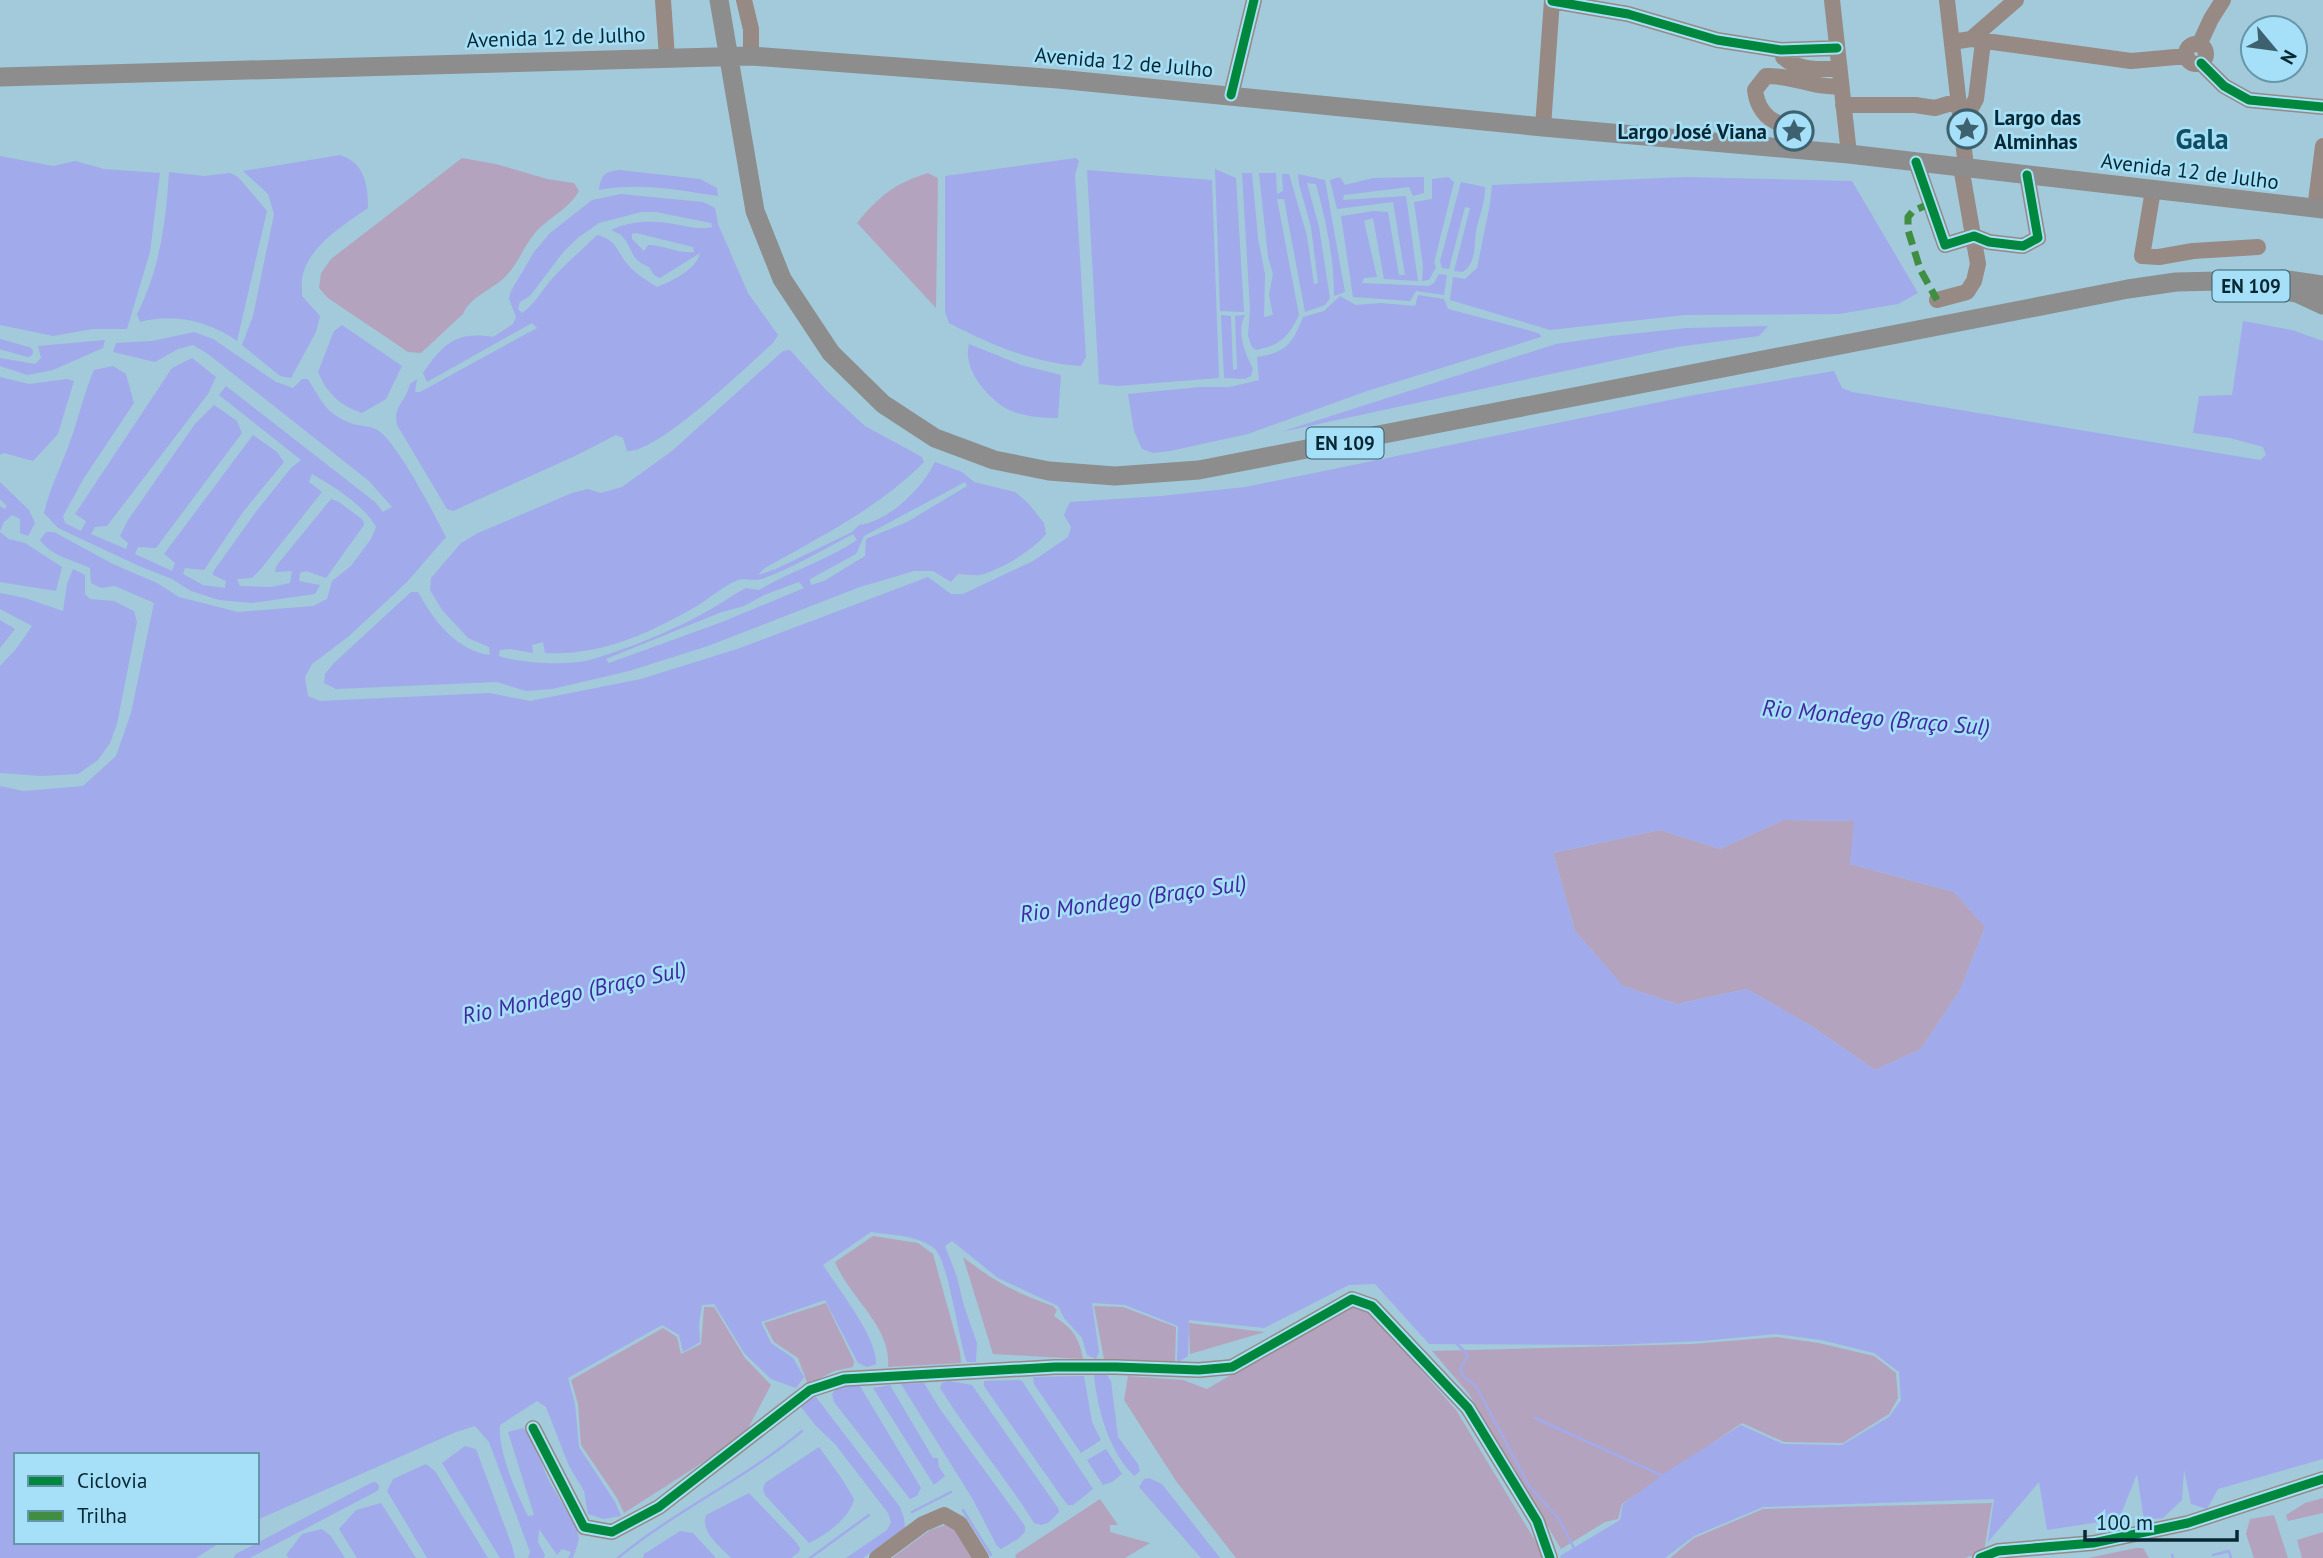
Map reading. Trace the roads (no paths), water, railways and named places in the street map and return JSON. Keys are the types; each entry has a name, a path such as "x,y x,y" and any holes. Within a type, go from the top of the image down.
{"main road":[{"name":"EN 109","path":"719,0 755,211 782,279 831,354 883,404 935,438 994,460 1049,471 1115,476 1199,470 2176,282 2206,274 2234,272 2323,285"},
{"name":"Avenida 12 de Julho","path":"0,78 751,56 915,67 1231,95 1543,127 1849,154 2319,209"},
{"name":"EN 109","path":"2176,282 2220,281 2323,298"},
{"name":"EN 109","path":"2297,293 2323,305"}],"street":[{"path":"663,0 667,57"},
{"path":"744,0 751,29 751,56"},
{"path":"1231,95 1254,0"},
{"path":"1832,0 1849,154"},
{"path":"1937,300 1967,292 1974,281 1978,264 1963,167 1947,0"},
{"path":"1961,126 1976,99 1977,41 2016,0"},
{"path":"2195,54 2223,0"},
{"path":"1543,127 1552,1 1632,7 1717,40 1783,50 1837,48"},
{"path":"1952,43 1977,41 2131,61 2195,54"},
{"path":"1783,50 1783,57 1791,64 1821,69 1840,77"},
{"path":"2195,54 2224,86 2249,100 2323,107"},
{"path":"1781,124 1771,121 1755,95 1760,81 1766,76 1806,81 1821,88 1840,77"},
{"path":"1843,105 1935,108 1958,101"},
{"path":"2319,209 2323,146"},
{"path":"1916,162 1945,245 1974,236 1989,242 2023,246 2038,238 2027,175"},
{"path":"2153,190 2142,256 2159,257 2193,251 2258,247"},
{"path":"533,1427 584,1527 612,1532 659,1507 810,1390 821,1385 844,1379 1055,1367 1199,1370 1232,1367 1352,1299 1372,1306 1468,1408 1536,1521 1550,1558"},
{"path":"1980,1558 1998,1551 2093,1543 2188,1523 2323,1479"},
{"path":"877,1558 923,1524 944,1515 960,1524 981,1558"}],"water":[{"path":"340,155 360,169 366,183 368,208 321,244 307,263 302,276 302,296 320,316 316,332 291,378 280,376 242,345 253,316 274,214 268,194 243,171"},
{"path":"0,156 53,166 75,161 104,169 160,173 150,252 127,329 93,329 53,336 0,325"},
{"path":"1076,158 1079,161 1075,175 1086,357 1081,366 1013,352 949,323 945,312 945,176"},
{"path":"1215,169 1236,178 1244,312 1220,311"},
{"path":"620,170 700,179 717,188 718,196 644,187 599,190 605,175"},
{"path":"1087,170 1212,180 1219,378 1118,386 1099,384"},
{"path":"169,172 204,176 230,173 238,177 267,211 237,341 215,328 191,321 166,318 140,322 137,314 151,280 160,245"},
{"path":"1242,173 1252,173 1258,238 1265,274 1264,317 1273,315 1269,295 1273,274 1268,257 1259,173 1276,173 1277,194 1283,191 1282,174 1289,174 1307,236 1314,284 1318,283 1311,227 1298,174 1325,180 1345,292 1334,296 1331,253 1323,212 1316,184 1307,183 1319,227 1330,298 1325,305 1305,312 1284,199 1277,199 1299,315 1283,339 1256,350 1248,336 1250,309"},
{"path":"1340,177 1345,185 1373,178 1424,177 1424,193 1413,196 1409,187 1344,195 1343,200 1406,196 1418,281 1384,279 1373,218 1364,221 1377,277 1364,278 1362,283 1429,286 1439,274 1447,275 1444,295 1416,291 1410,301 1353,297 1341,216 1374,211 1388,212 1399,275 1405,275 1393,202 1337,209 1330,180"},
{"path":"1448,177 1454,182 1434,263 1436,267 1429,280 1422,281 1423,266 1414,202 1432,199 1432,179"},
{"path":"1686,177 1852,181 1918,293 1898,304 1839,314 1685,315 1550,330 1450,300 1453,277 1465,279 1477,268 1492,185"},
{"path":"1461,182 1485,187 1473,257 1463,272 1454,271 1470,208 1465,207 1449,269 1442,268 1440,261"},
{"path":"621,194 703,202 715,208 718,224 748,293 778,335 773,343 724,388 680,424 641,448 627,451 623,438 616,435 453,511 447,509 397,425 398,408 410,384 417,379 415,392 420,392 537,328 532,323 427,382 423,373 437,354 452,342 469,336 493,337 513,324 516,317 509,299 511,291 534,252 550,233 592,200","holes":["641,212 656,212 711,223 712,227 699,228 644,222 611,230 622,236 634,257 649,267 654,275 660,278 700,253 689,270 657,287 632,269 609,240 597,235 557,273 527,309 522,313 518,309 520,302 530,296 564,251 579,237 599,223","632,234 693,247 694,252 648,245 644,251 632,239"]},
{"path":"1418,295 1444,299 1448,309 1535,332 1541,337 1367,391 1248,434 1170,451 1153,453 1142,449 1134,431 1128,394 1230,387 1259,380 1257,357 1282,349 1296,334 1303,317 1324,311 1340,296 1356,305 1381,303 1415,306"},
{"path":"1221,315 1231,316 1233,370 1237,369 1235,316 1245,315 1241,335 1253,369 1251,376 1245,379 1224,378"},
{"name":"Rio Mondego (Braço Sul)","path":"2243,321 2292,330 2323,341 2323,1459 2218,1489 2207,1509 2191,1504 2184,1470 2182,1500 2163,1518 2144,1520 2137,1474 2119,1519 2047,1530 2039,1482 1988,1542 1994,1499 1763,1507 1694,1536 1665,1558 1561,1558 1560,1556 1620,1520 1623,1504 1668,1471 1741,1425 1783,1444 1842,1445 1889,1417 1901,1400 1899,1372 1874,1353 1821,1340 1776,1334 1612,1345 1429,1344 1375,1284 1349,1285 1264,1328 1189,1320 1188,1356 1177,1363 1178,1326 1125,1305 1092,1303 1099,1352 1096,1359 1087,1355 1082,1338 1064,1318 1058,1306 998,1278 952,1241 945,1246 977,1343 976,1362 967,1362 949,1284 934,1248 912,1238 871,1232 823,1265 871,1341 876,1364 867,1367 858,1363 825,1300 761,1322 771,1343 793,1358 804,1377 796,1388 771,1379 745,1354 714,1304 702,1305 700,1342 683,1352 679,1335 662,1325 568,1378 575,1404 579,1447 615,1502 621,1516 603,1519 588,1514 584,1491 569,1466 546,1407 537,1401 500,1425 505,1459 528,1516 534,1515 508,1432 523,1428 529,1434 549,1481 576,1527 579,1539 573,1558 568,1558 571,1552 562,1549 557,1555 539,1529 538,1542 544,1558 528,1558 530,1552 489,1442 475,1426 259,1519 259,1453 14,1453 14,1544 218,1544 196,1558 0,1558 0,786 23,791 83,786 116,756 131,713 154,603 115,586 101,588 91,583 90,568 56,554 40,540 46,532 54,532 113,564 157,583 179,597 238,612 313,606 327,599 332,581 351,566 371,539 376,527 356,504 312,474 309,482 322,492 260,570 252,578 237,579 240,586 271,587 290,583 292,571 275,572 277,565 331,499 363,520 364,525 326,578 306,571 300,573 299,581 320,585 315,594 252,603 219,600 191,591 172,579 58,528 44,513 94,370 113,366 126,374 134,403 84,478 63,516 65,523 81,531 86,521 75,514 172,368 192,358 216,377 208,394 107,526 95,527 91,534 126,549 128,543 120,536 128,520 195,424 214,405 237,421 242,433 156,548 138,547 135,554 172,571 175,563 164,554 253,435 277,452 284,462 243,512 204,570 185,568 183,574 203,585 225,588 226,581 213,575 213,572 255,513 291,468 301,460 219,395 226,386 375,502 383,512 392,507 369,481 193,345 178,349 155,362 113,352 116,343 152,341 194,332 213,339 276,382 293,388 302,379 308,379 326,406 337,416 353,424 376,429 387,439 424,496 446,537 406,583 348,637 312,664 305,677 308,696 320,701 489,693 530,701 641,679 740,648 928,577 951,594 963,594 1033,561 1068,537 1071,527 1064,515 1070,502 1245,487 1694,395 1834,371 1842,388 1852,392 2260,460 2266,455 2263,447 2230,438 2193,433 2199,396 2232,395","holes":["1783,820 1854,821 1850,864 1954,892 1985,927 1960,990 1921,1049 1875,1070 1813,1027 1747,989 1677,1004 1623,986 1575,931 1553,853 1660,830 1720,849"]},
{"path":"342,325 402,366 386,399 362,413 335,397 318,372 334,331"},
{"path":"1768,326 1759,336 1677,347 1281,432 1556,344 1687,328"},
{"path":"105,340 103,348 53,370 27,375 0,366 0,358 35,364 41,358 38,346"},
{"path":"969,344 1021,365 1061,375 1058,418 1014,412 993,399 973,373 969,363"},
{"path":"790,350 828,392 865,426 922,457 924,462 869,507 765,568 758,575 776,569 893,510 922,483 935,462 962,472 974,482 1015,492 1044,523 1046,534 1016,559 980,575 958,574 951,582 933,571 914,571 860,587 708,646 629,671 552,689 526,691 497,682 336,689 324,683 325,674 334,663 411,592 418,592 431,613 457,641 490,655 489,647 468,638 442,610 430,590 431,578 461,543 478,533 572,493 588,489 601,493 622,487 672,451 783,351","holes":["965,482 967,486 907,522 866,539 865,556 824,581 811,585 810,579 856,554 864,536","853,534 857,540 759,590 746,588 678,626 617,651 569,663 531,662 499,656 500,650 510,649 533,653 532,645 543,642 545,653 587,651 607,646 645,633 700,604 736,581 762,579","799,582 804,588 722,622 609,663 606,659 719,613 744,606"]},
{"path":"0,377 29,384 67,379 74,381 58,434 33,461 4,453 0,455"},
{"path":"0,482 29,510 35,523 28,536 20,533 20,519 12,515 4,522 0,531 0,506 4,509 7,506 0,499"},
{"path":"0,532 9,539 25,543 62,567 56,591 0,582"},
{"path":"73,569 85,575 85,594 90,599 114,601 134,611 137,622 117,724 110,743 98,760 78,774 41,776 0,773 0,666 32,626 0,609 0,593 63,611 67,584"},
{"path":"0,620 15,629 0,648"},
{"path":"1094,1374 1107,1375 1111,1381 1118,1437 1138,1464 1140,1471 1134,1476 1125,1466 1106,1429"},
{"path":"1084,1376 1092,1422 1101,1440 1081,1453 1034,1384 1033,1377"},
{"path":"949,1381 972,1385 1058,1508 1059,1512 1048,1523 1034,1523 963,1422 940,1388 942,1383"},
{"path":"984,1381 1022,1381 1093,1489 1073,1505 1068,1505 1063,1499 984,1386"},
{"path":"924,1383 1025,1526 1025,1532 1018,1539 1001,1549 901,1384"},
{"path":"890,1385 933,1458 938,1458 939,1467 945,1476 934,1485 873,1388"},
{"path":"860,1386 921,1488 917,1496 910,1499 834,1402 832,1394 837,1388"},
{"path":"816,1397 900,1507 904,1518 905,1528 863,1558 846,1558 887,1530 891,1522 888,1513 835,1444 801,1407"},
{"path":"465,1446 476,1449 515,1558 500,1558 442,1463"},
{"path":"819,1447 854,1499 848,1513 830,1531 809,1543 765,1495 763,1489 765,1483"},
{"path":"1106,1449 1122,1474 1103,1485 1087,1460"},
{"path":"426,1464 435,1471 488,1558 427,1558 387,1491 393,1479"},
{"path":"1149,1478 1162,1484 1220,1558 1201,1558 1139,1487 1144,1479"},
{"path":"749,1493 800,1548 791,1558 731,1558 708,1533 706,1515"},
{"path":"381,1503 416,1558 357,1558 339,1529 356,1510"},
{"path":"322,1529 331,1536 345,1558 289,1558 286,1555 302,1534"},
{"path":"680,1531 693,1533 716,1558 643,1558 644,1554"}],"waterway":[{"path":"0,344 28,352"},
{"path":"1457,1344 1468,1355 1460,1369 1464,1377 1476,1386 1529,1486 1559,1519 1574,1548"},
{"path":"1535,1418 1663,1476"},
{"path":"618,1558 802,1431"},
{"path":"239,1558 374,1487"},
{"path":"912,1512 951,1492"},
{"path":"963,1510 991,1555"},
{"path":"810,1558 869,1515"},
{"path":"2213,1555 2229,1551 2231,1558"}],"place":[{"name":"Largo das Alminhas","path":"1967,129"},
{"name":"Largo José Viana","path":"1794,131"}],"district":[{"name":"Gala","path":"2202,138"}]}
